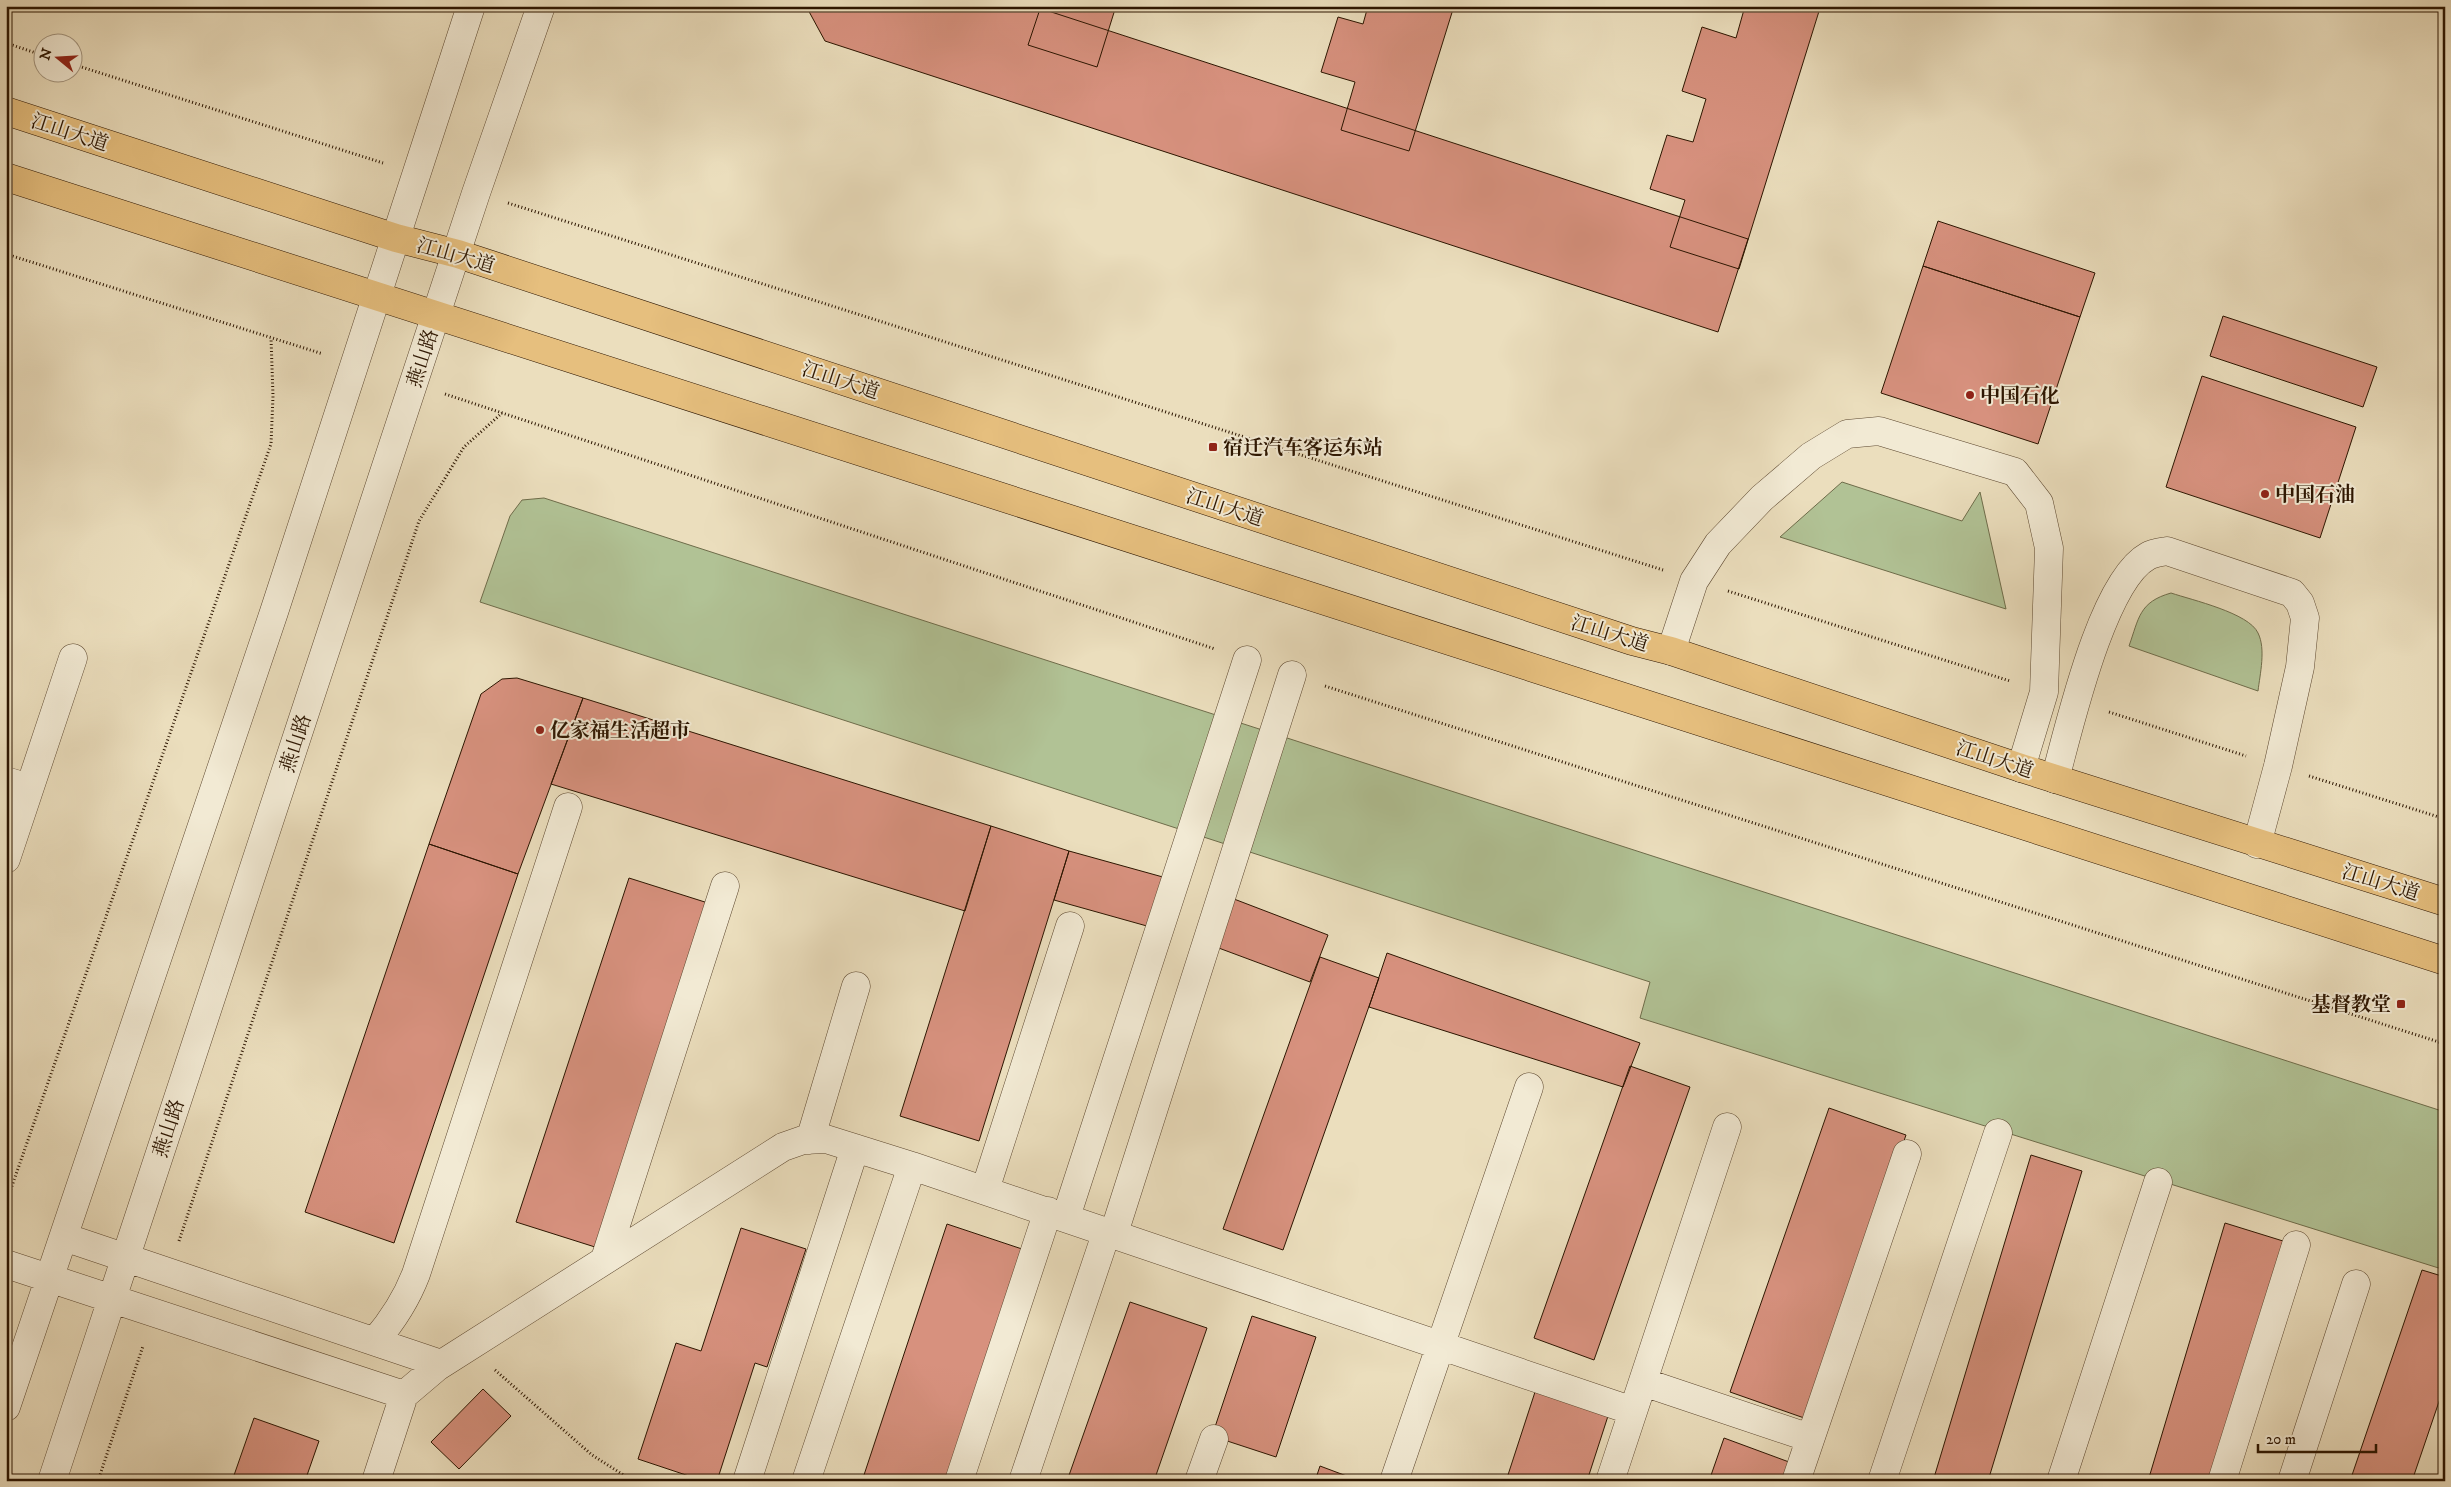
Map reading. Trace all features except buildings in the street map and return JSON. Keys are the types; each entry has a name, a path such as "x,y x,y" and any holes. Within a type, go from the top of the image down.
{"main road":[{"name":"江山大道","path":"6,111 396,238 458,254 1632,641 1671,651 2021,768 2445,902"},
{"path":"6,177 2445,961"}],"street":[{"path":"6,1408 274,612 471,6"},
{"name":"燕山路","path":"52,1481 458,254 476,193 541,6"},
{"path":"1671,651 1694,581 1718,544 1762,498 1811,456 1847,434 1879,431 2014,472 2039,503 2049,548 2044,692 2021,768"},
{"path":"2055,779 2077,702 2108,607 2129,574 2148,556 2167,551 2292,593 2300,603 2304,618 2300,667 2278,766 2257,844"},
{"path":"6,859 18,785 73,658"},
{"path":"959,1481 1057,1214 1247,660"},
{"path":"1023,1481 1111,1232 1292,675"},
{"path":"375,1341 392,1321 407,1297 416,1274 568,807"},
{"path":"605,1259 725,886"},
{"path":"985,1190 1070,926"},
{"path":"810,1140 856,986"},
{"path":"1394,1481 1529,1087"},
{"path":"1610,1481 1727,1127"},
{"path":"1882,1481 1998,1133"},
{"path":"376,1481 404,1395 441,1364 783,1147 803,1140 826,1139 912,1166 1111,1232 1633,1411"},
{"path":"747,1481 855,1148"},
{"path":"1796,1481 1907,1154"},
{"path":"806,1481 912,1166"},
{"path":"2061,1481 2158,1182"},
{"path":"64,1237 441,1364"},
{"path":"2222,1481 2296,1245"},
{"path":"6,1264 404,1395"},
{"path":"2292,1481 2356,1284"},
{"path":"1643,1382 1810,1438"},
{"path":"1199,1481 1214,1439"}],"path":[{"path":"6,43 32,52"},
{"path":"82,67 416,174"},
{"path":"476,193 2044,692"},
{"path":"6,1203 271,444 273,396 271,338"},
{"path":"168,1272 419,521 464,447 502,412"},
{"path":"2077,702 2445,819"},
{"path":"98,1481 154,1313"},
{"path":"473,1344 502,1378 592,1455 633,1481"}],"green space":[{"path":"1842,482 1962,521 1980,492 2006,609 1780,537"},
{"path":"544,498 2445,1112 2445,1270 1640,1018 1650,982 480,602 510,516 522,500"},
{"path":"2171,593 2232,613 2253,626 2258,633 2262,646 2258,691 2129,646 2138,619 2146,606 2152,601"}],"place":[{"name":"中国石化","path":"1970,395"},
{"name":"宿迁汽车客运东站","path":"1213,447"},
{"name":"中国石油","path":"2265,494"},
{"name":"亿家福生活超市","path":"540,730"},
{"name":"基督教堂","path":"2401,1004"}]}
